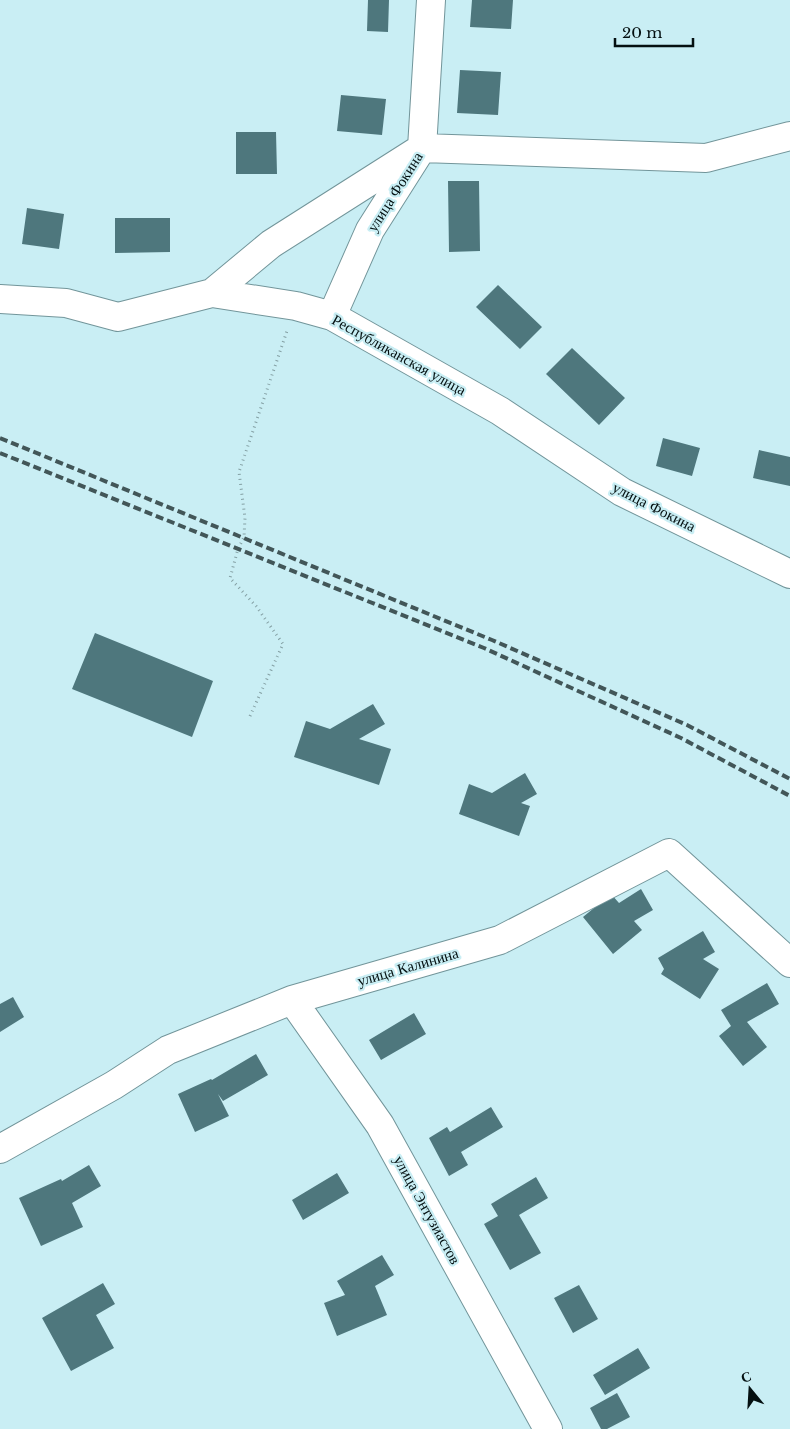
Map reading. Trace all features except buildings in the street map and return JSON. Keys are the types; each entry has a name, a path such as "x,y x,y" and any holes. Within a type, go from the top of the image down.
{"street":[{"name":"улица Фокина","path":"332,316 370,230 422,148 431,0"},
{"path":"212,293 271,244 422,148 706,158 790,136"},
{"path":"0,280 27,285 66,303"},
{"name":"Республиканская улица","path":"0,299 66,303 118,317 212,293 296,306 332,316 500,411"},
{"name":"улица Фокина","path":"500,411 622,492 790,574"},
{"name":"улица Калинина","path":"0,1149 114,1085 168,1050 292,1000 500,940 669,853 790,963"},
{"name":"улица Энтузиастов","path":"292,1000 380,1125 548,1429"}],"path":[{"path":"250,716 282,644 256,606 230,578 238,549 244,537 245,518 239,472 296,306"}],"railway":[{"path":"0,438 492,640 687,725 790,779"},
{"path":"0,453 484,648 681,738 790,796"}]}
